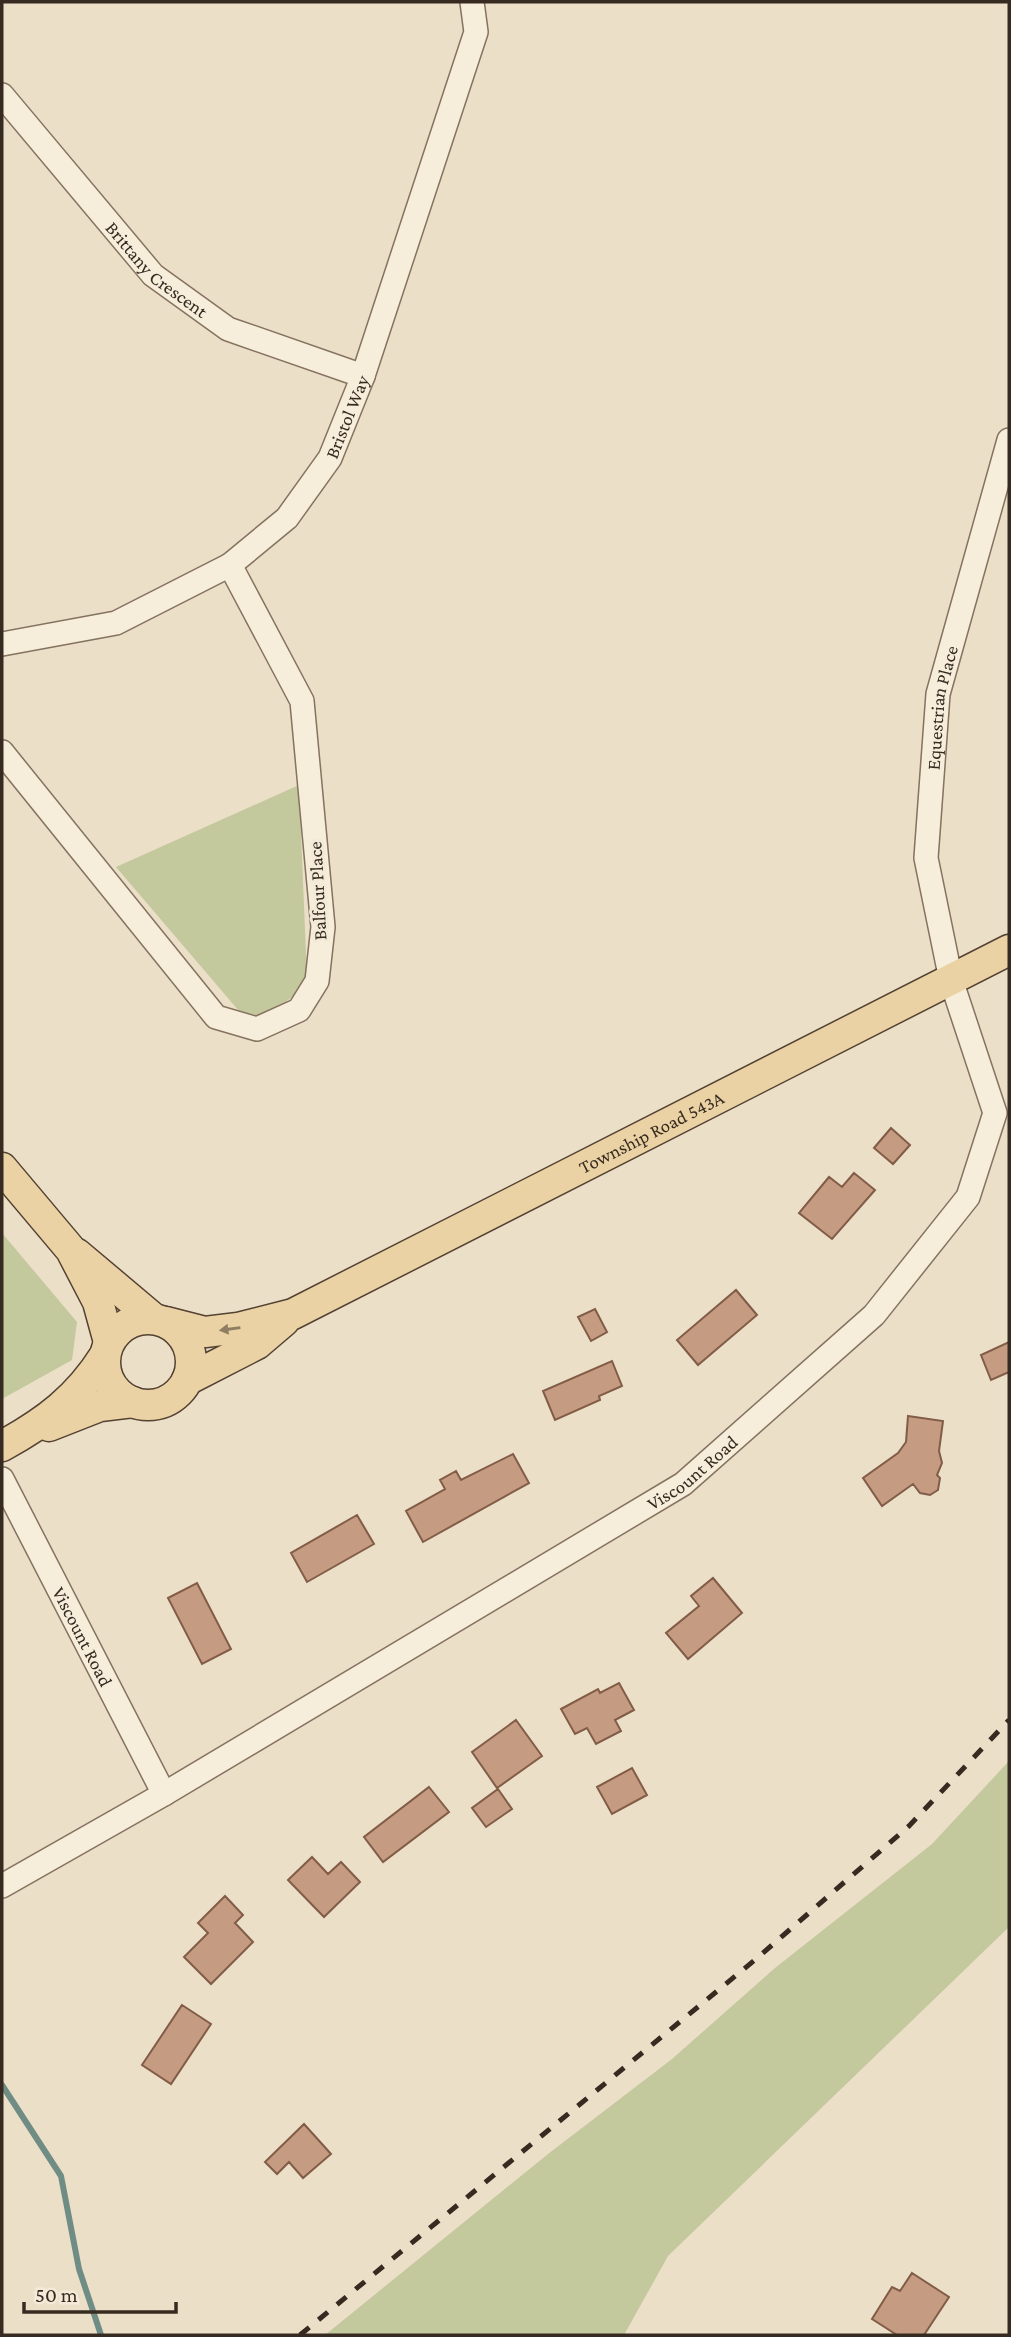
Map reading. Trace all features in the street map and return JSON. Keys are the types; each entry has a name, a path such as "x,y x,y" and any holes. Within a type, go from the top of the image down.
{"main road":[{"name":"Township Road 543A","path":"160,1320 205,1332 238,1328 293,1314 1009,950"},
{"path":"2,1168 71,1250 186,1340 191,1367 187,1380 170,1399 146,1405 133,1402 120,1395 110,1384 105,1370 107,1349 97,1302 71,1250"},
{"name":"Township Road 543A","path":"187,1380 257,1344 293,1314"},
{"path":"2,1446 32,1430 85,1386 107,1349 127,1324 160,1320"},
{"path":"32,1430 69,1421 100,1406 133,1402"}],"street":[{"name":"Bristol Way","path":"2,645 116,623 230,565 287,518 330,458 363,376 477,32 472,2"},
{"name":"Brittany Crescent","path":"2,95 153,275 228,329 363,376"},
{"name":"Equestrian Place","path":"951,980 926,858 938,694 1009,440"},
{"name":"Balfour Place","path":"2,752 216,1017 257,1029 299,1010 317,981 323,927 302,701 230,565"},
{"name":"Viscount Road","path":"2,1886 163,1794 682,1484 874,1315 968,1197 995,1113 951,980"},
{"name":"Viscount Road","path":"2,1479 163,1794"}],"green space":[{"path":"299,785 307,978 293,996 279,1007 252,1015 239,1011 116,867"},
{"path":"2,1233 77,1322 72,1360 2,1399"},
{"path":"1009,1761 1009,1927 668,2256 624,2335 325,2335 548,2154 672,2059 775,1968 932,1844"}],"building":[{"path":"891,1128 910,1145 893,1164 874,1148"},
{"path":"854,1173 875,1190 832,1239 799,1213 829,1177 842,1187"},
{"path":"736,1290 757,1315 698,1365 677,1340"},
{"path":"595,1309 607,1332 591,1341 578,1317"},
{"path":"1009,1342 1009,1372 991,1380 981,1355"},
{"path":"612,1361 622,1386 599,1396 600,1400 555,1420 543,1391"},
{"path":"908,1416 943,1421 938,1490 930,1495 920,1493 913,1484 882,1506 863,1478 898,1453 906,1442"},
{"path":"513,1454 529,1483 423,1542 406,1511 445,1489 440,1480 456,1471 461,1480"},
{"path":"357,1515 374,1544 307,1582 291,1553"},
{"path":"713,1578 742,1613 688,1659 666,1633 699,1606 691,1596"},
{"path":"197,1583 231,1649 202,1664 168,1598"},
{"path":"619,1683 634,1710 615,1720 621,1731 596,1744 587,1728 575,1734 561,1709 598,1689 600,1693"},
{"path":"516,1720 542,1756 497,1788 472,1752"},
{"path":"632,1768 647,1795 612,1814 597,1787"},
{"path":"429,1787 449,1812 383,1862 364,1837"},
{"path":"498,1789 512,1809 486,1827 472,1808"},
{"path":"312,1857 328,1874 341,1862 360,1882 324,1917 288,1880"},
{"path":"225,1896 243,1915 235,1923 253,1942 211,1984 184,1957 208,1933 198,1923"},
{"path":"182,2005 211,2024 171,2084 142,2065"},
{"path":"304,2124 331,2154 303,2178 289,2162 277,2174 265,2162"},
{"path":"912,2273 949,2297 924,2335 897,2335 872,2319 892,2287 900,2291"}],"waterway":[{"path":"2,2085 61,2176 79,2269 101,2335"}],"railway":[{"path":"300,2335 756,1959 909,1826 1009,1720"}]}
